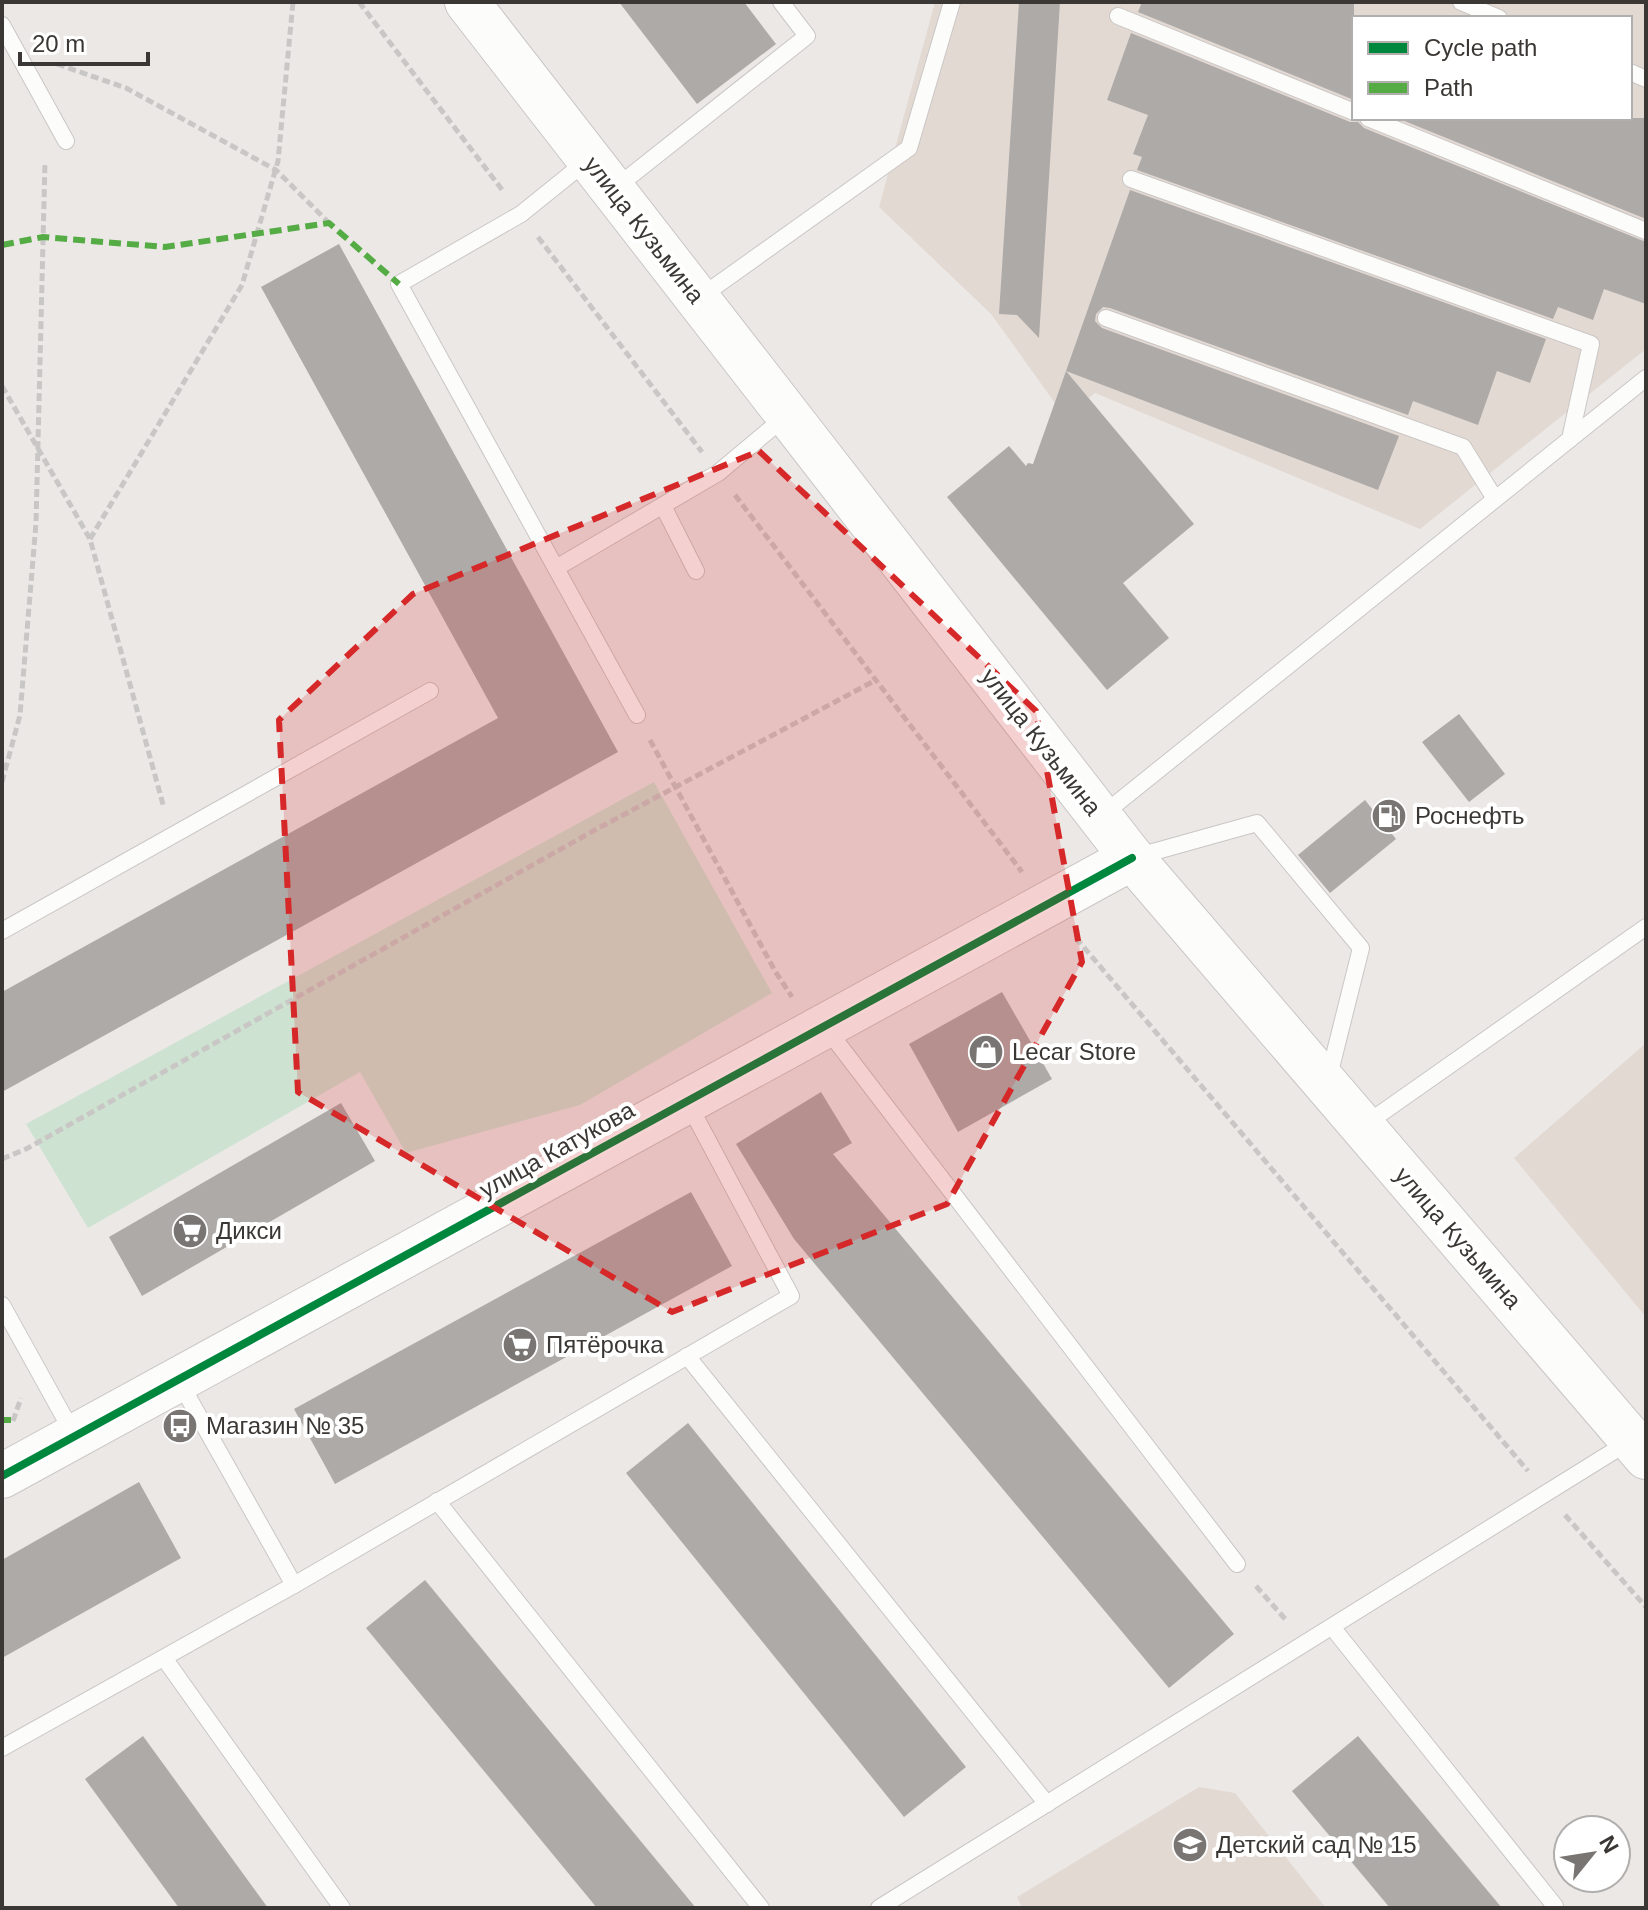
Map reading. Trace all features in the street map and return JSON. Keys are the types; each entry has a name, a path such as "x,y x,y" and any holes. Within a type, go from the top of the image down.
{"main road":[{"name":"улица Кузьмина","path":"467,2 1132,858 1639,1449"},
{"name":"улица Катукова","path":"2,1476 1132,858"}],"lane":[{"path":"637,715 399,284 521,214 601,174 807,36 781,2"},
{"path":"698,299 909,148 952,2"},
{"path":"1461,2 1494,16"},
{"path":"1118,16 1352,111"},
{"path":"2,25 66,141"},
{"path":"1373,120 1646,231"},
{"path":"1131,179 1591,344 1570,439"},
{"path":"1106,318 1463,447 1495,499"},
{"path":"1100,817 1646,378"},
{"path":"556,568 718,473 787,415"},
{"path":"663,506 696,571"},
{"path":"2,931 430,691"},
{"path":"1132,858 1257,823 1361,948 1327,1085"},
{"path":"1362,1127 1646,927"},
{"path":"819,1029 1237,1564"},
{"path":"2,1748 294,1585 791,1296 687,1102"},
{"path":"2,1305 75,1437"},
{"path":"687,1356 1047,1804"},
{"path":"179,1380 294,1585"},
{"path":"879,1908 1547,1493 1639,1449"},
{"path":"437,1501 761,1908"},
{"path":"1332,1627 1555,1906"},
{"path":"164,1658 342,1908"}],"path":[{"path":"90,539 242,285 276,170 293,2"},
{"path":"359,2 1047,904 1646,1607"},
{"path":"16,50 126,88 276,170 329,223"},
{"path":"2,782 20,715 36,523 44,182 50,113"},
{"path":"2,386 90,539 171,836"},
{"path":"2,1159 26,1149 674,788 876,680"},
{"path":"637,715 775,971 819,1029"},
{"path":"1237,1564 1305,1643"}],"highlighted area":[{"path":"759,451 1036,711 1082,962 947,1204 672,1312 298,1092 279,720 413,594"}],"shaded area":[{"path":"935,2 1646,2 1646,349 1420,529 1095,393 1065,417 991,314 879,207"},
{"path":"1646,1043 1646,1317 1514,1158"},
{"name":"Детский сад № 15","path":"1199,1787 1235,1793 1326,1908 1022,1908 1017,1897"}],"green space":[{"path":"654,782 772,993 580,1105 406,1153 360,1072 88,1228 26,1124"}],"building":[{"path":"619,2 744,2 776,44 697,104"},
{"path":"1019,2 1060,2 1039,338 1017,315 999,314"},
{"path":"1142,2 1354,2 1352,99 1138,12"},
{"path":"1131,33 1350,122 1358,122 1364,128 1646,242 1646,304 1604,289 1593,320 1558,307 1553,319 1137,170 1142,157 1133,154 1148,115 1107,100"},
{"path":"1646,118 1646,219 1402,120"},
{"path":"1130,190 1546,339 1530,383 1497,371 1478,425 1413,401 1408,415 1110,308 1103,307 1096,314 1095,321 1102,328 1399,436 1378,490 1066,371"},
{"path":"339,244 618,752 2,1092 2,992 498,718 261,287"},
{"path":"1066,371 1194,524 1123,583 1169,638 1107,690 947,497 1009,446 1026,466 1033,464"},
{"path":"1459,714 1505,774 1469,802 1422,742"},
{"path":"1365,800 1396,839 1330,893 1298,855"},
{"path":"1002,992 1052,1079 958,1132 909,1044"},
{"path":"821,1092 852,1143 833,1154 1234,1634 1169,1688 794,1239 736,1144"},
{"path":"341,1103 375,1161 142,1296 109,1237"},
{"path":"691,1192 732,1266 335,1484 294,1409"},
{"path":"688,1423 966,1767 904,1817 626,1473"},
{"path":"139,1482 181,1558 2,1658 2,1560"},
{"path":"425,1580 696,1908 597,1908 366,1628"},
{"path":"143,1736 268,1908 179,1908 85,1779"},
{"path":"1358,1736 1502,1908 1390,1908 1292,1791"}],"marked path":[{"path":"2,245 43,237 165,247 329,223 399,284"},
{"path":"2,1420 11,1420"}],"cycle path":[{"path":"2,1476 1132,858"}],"place":[{"name":"Роснефть","path":"1389,816"},
{"name":"Lecar Store","path":"986,1052"},
{"name":"Дикси","path":"190,1231"},
{"name":"Пятёрочка","path":"520,1345"},
{"name":"Магазин № 35","path":"180,1426"},
{"name":"Детский сад № 15","path":"1190,1845"}]}
